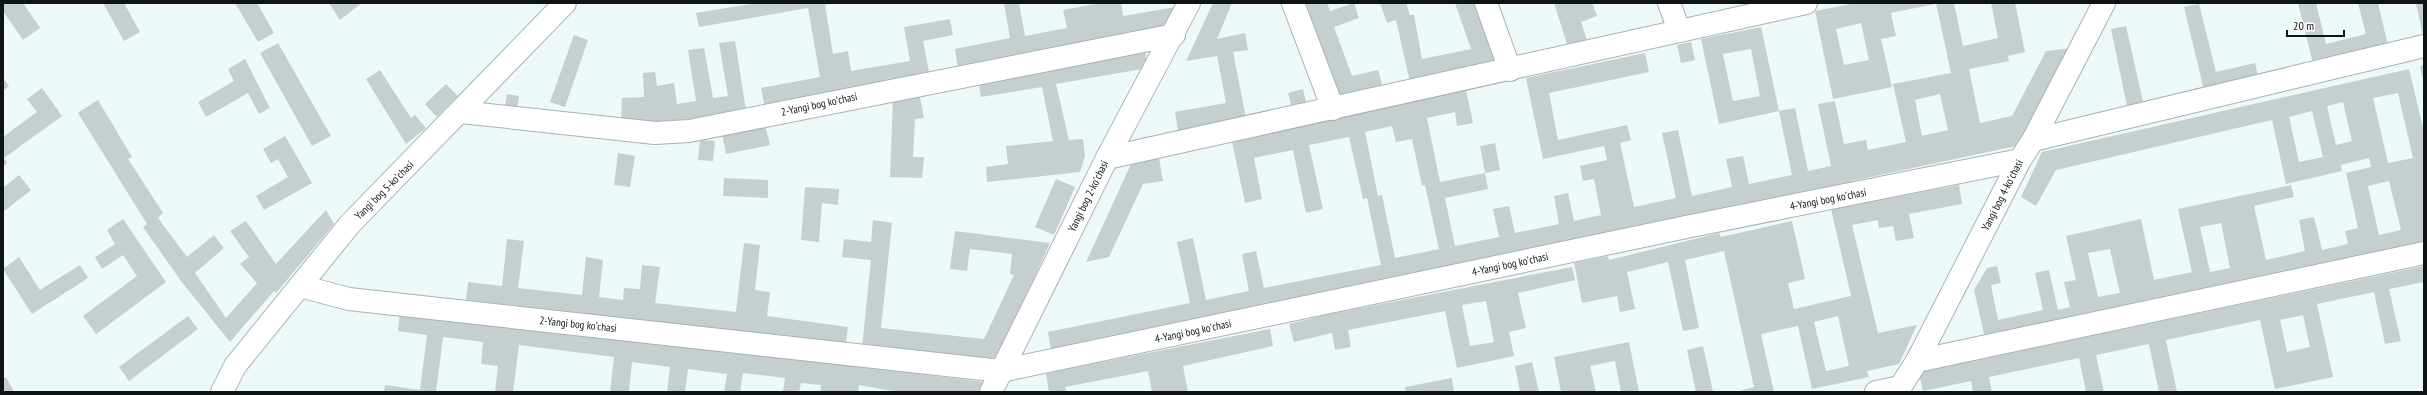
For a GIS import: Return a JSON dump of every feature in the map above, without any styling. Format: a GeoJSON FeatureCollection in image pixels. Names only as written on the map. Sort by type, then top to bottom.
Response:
{"type":"FeatureCollection","features":[{"type":"Feature","properties":{"kind":"street","name":"Yangi bog 5-koʼchasi"},"geometry":{"type":"LineString","coordinates":[[222,392],[235,366],[350,224],[461,112],[520,47],[565,3]]}},
{"type":"Feature","properties":{"kind":"street","name":"Yangi bog 2-koʼchasi"},"geometry":{"type":"LineString","coordinates":[[991,392],[1107,158],[1174,35],[1189,3]]}},
{"type":"Feature","properties":{"kind":"street"},"geometry":{"type":"LineString","coordinates":[[1293,3],[1333,109]]}},
{"type":"Feature","properties":{"kind":"street"},"geometry":{"type":"LineString","coordinates":[[1486,3],[1510,70]]}},
{"type":"Feature","properties":{"kind":"street"},"geometry":{"type":"LineString","coordinates":[[1669,3],[1680,30]]}},
{"type":"Feature","properties":{"kind":"street"},"geometry":{"type":"LineString","coordinates":[[1107,158],[1510,70],[1680,30],[1806,3]]}},
{"type":"Feature","properties":{"kind":"street","name":"Yangi bog 4-koʼchasi"},"geometry":{"type":"LineString","coordinates":[[1898,389],[1917,361],[2020,160],[2033,140],[2104,3]]}},
{"type":"Feature","properties":{"kind":"street","name":"2-Yangi bog koʼchasi"},"geometry":{"type":"LineString","coordinates":[[461,112],[655,133],[689,131],[1174,35]]}},
{"type":"Feature","properties":{"kind":"street"},"geometry":{"type":"LineString","coordinates":[[2033,140],[2424,46]]}},
{"type":"Feature","properties":{"kind":"street","name":"4-Yangi bog koʼchasi"},"geometry":{"type":"LineString","coordinates":[[1001,371],[1691,226],[2020,160]]}},
{"type":"Feature","properties":{"kind":"street"},"geometry":{"type":"LineString","coordinates":[[1917,361],[2424,252]]}},
{"type":"Feature","properties":{"kind":"street","name":"2-Yangi bog koʼchasi"},"geometry":{"type":"LineString","coordinates":[[300,286],[349,299],[1001,371]]}},
{"type":"Feature","properties":{"kind":"street"},"geometry":{"type":"LineString","coordinates":[[1876,392],[1898,389]]}},
{"type":"Feature","properties":{"kind":"building"},"geometry":{"type":"Polygon","coordinates":[[[3,3],[23,3],[40,28],[23,40],[3,11],[3,3]]]}},
{"type":"Feature","properties":{"kind":"building"},"geometry":{"type":"Polygon","coordinates":[[[103,3],[124,3],[140,32],[124,41],[103,3]]]}},
{"type":"Feature","properties":{"kind":"building"},"geometry":{"type":"Polygon","coordinates":[[[235,3],[257,3],[274,33],[258,42],[235,3]]]}},
{"type":"Feature","properties":{"kind":"building"},"geometry":{"type":"Polygon","coordinates":[[[329,3],[362,3],[340,20],[329,3]]]}},
{"type":"Feature","properties":{"kind":"building"},"geometry":{"type":"Polygon","coordinates":[[[757,3],[834,3],[825,5],[833,54],[848,51],[851,71],[910,61],[904,27],[950,19],[953,35],[923,41],[930,77],[765,108],[761,88],[820,77],[808,8],[699,27],[696,13],[757,3]]]}},
{"type":"Feature","properties":{"kind":"building"},"geometry":{"type":"Polygon","coordinates":[[[1004,3],[1019,3],[1025,36],[1067,28],[1063,10],[1101,3],[1121,3],[1123,16],[1176,7],[1167,27],[958,69],[955,49],[1010,38],[1004,3]]]}},
{"type":"Feature","properties":{"kind":"building"},"geometry":{"type":"Polygon","coordinates":[[[1213,3],[1232,3],[1217,39],[1245,33],[1248,50],[1233,52],[1246,118],[1178,131],[1175,112],[1226,103],[1217,56],[1186,61],[1213,3]]]}},
{"type":"Feature","properties":{"kind":"building"},"geometry":{"type":"Polygon","coordinates":[[[1306,3],[1327,3],[1330,11],[1354,3],[1359,18],[1334,27],[1352,76],[1378,70],[1383,88],[1340,98],[1306,3]]]}},
{"type":"Feature","properties":{"kind":"building"},"geometry":{"type":"Polygon","coordinates":[[[1380,3],[1406,3],[1410,15],[1414,15],[1422,59],[1471,49],[1455,3],[1476,3],[1496,63],[1410,82],[1396,20],[1387,23],[1380,3]]]}},
{"type":"Feature","properties":{"kind":"building"},"geometry":{"type":"Polygon","coordinates":[[[1554,3],[1592,3],[1597,16],[1581,22],[1588,43],[1568,47],[1554,3]]]}},
{"type":"Feature","properties":{"kind":"building"},"geometry":{"type":"Polygon","coordinates":[[[1856,3],[1935,4],[1891,13],[1896,36],[1881,39],[1892,87],[1833,99],[1815,11],[1856,3]],[[1861,23],[1836,29],[1844,65],[1869,60],[1861,23]]]}},
{"type":"Feature","properties":{"kind":"building"},"geometry":{"type":"Polygon","coordinates":[[[1936,3],[1954,3],[1963,46],[1998,38],[1991,3],[2015,3],[2025,52],[2008,56],[2009,61],[1969,69],[1980,123],[2012,116],[2046,51],[2071,48],[2021,145],[1852,181],[1852,183],[1796,195],[1796,193],[1051,350],[1048,332],[1190,303],[1177,242],[1193,238],[1206,300],[1249,291],[1242,254],[1256,251],[1264,288],[1381,265],[1367,198],[1363,199],[1349,137],[1309,145],[1323,209],[1306,213],[1293,150],[1254,158],[1262,199],[1245,203],[1232,142],[1466,90],[1473,123],[1457,126],[1455,112],[1427,118],[1440,182],[1485,173],[1488,189],[1445,198],[1455,246],[1499,237],[1493,209],[1509,206],[1515,233],[1559,224],[1554,196],[1568,193],[1574,221],[1601,215],[1594,179],[1583,181],[1580,166],[1607,160],[1604,146],[1543,159],[1526,78],[1645,53],[1649,72],[1549,93],[1558,140],[1627,125],[1631,140],[1620,143],[1634,207],[1676,198],[1662,133],[1678,130],[1692,196],[1732,187],[1726,159],[1743,156],[1749,184],[1792,175],[1779,111],[1795,108],[1808,171],[1831,166],[1818,104],[1835,101],[1844,144],[1866,140],[1868,150],[1906,142],[1893,84],[1951,73],[1936,3]],[[1940,94],[1915,100],[1922,136],[1948,130],[1940,94]],[[1392,126],[1365,132],[1378,196],[1382,195],[1395,258],[1439,249],[1425,185],[1422,186],[1412,139],[1396,142],[1392,126]]]}},
{"type":"Feature","properties":{"kind":"building"},"geometry":{"type":"Polygon","coordinates":[[[2298,3],[2316,3],[2326,44],[2366,34],[2358,3],[2378,3],[2389,50],[2314,67],[2298,3]]]}},
{"type":"Feature","properties":{"kind":"building"},"geometry":{"type":"Polygon","coordinates":[[[2416,3],[2424,3],[2424,36],[2423,36],[2416,3]]]}},
{"type":"Feature","properties":{"kind":"building"},"geometry":{"type":"Polygon","coordinates":[[[2199,4],[2216,72],[2255,63],[2258,76],[2204,90],[2184,7],[2199,4]]]}},
{"type":"Feature","properties":{"kind":"building"},"geometry":{"type":"Polygon","coordinates":[[[2126,26],[2143,102],[2127,106],[2111,29],[2126,26]]]}},
{"type":"Feature","properties":{"kind":"building"},"geometry":{"type":"Polygon","coordinates":[[[1761,27],[1779,111],[1719,124],[1701,39],[1761,27]],[[1751,49],[1723,54],[1733,101],[1760,96],[1751,49]]]}},
{"type":"Feature","properties":{"kind":"building"},"geometry":{"type":"Polygon","coordinates":[[[574,35],[588,40],[565,107],[550,102],[574,35]]]}},
{"type":"Feature","properties":{"kind":"building"},"geometry":{"type":"Polygon","coordinates":[[[735,41],[746,110],[663,123],[621,122],[622,98],[644,97],[643,73],[655,72],[657,86],[674,83],[677,104],[696,101],[688,50],[704,48],[713,98],[728,96],[719,43],[735,41]]]}},
{"type":"Feature","properties":{"kind":"building"},"geometry":{"type":"Polygon","coordinates":[[[1691,42],[1695,60],[1681,63],[1677,45],[1691,42]]]}},
{"type":"Feature","properties":{"kind":"building"},"geometry":{"type":"Polygon","coordinates":[[[278,43],[331,136],[312,146],[260,53],[278,43]]]}},
{"type":"Feature","properties":{"kind":"building"},"geometry":{"type":"Polygon","coordinates":[[[1145,50],[1148,68],[1056,84],[1069,140],[1083,139],[1085,156],[1080,172],[987,182],[986,167],[1008,164],[1006,146],[1053,141],[1042,87],[981,97],[978,78],[1145,50]]]}},
{"type":"Feature","properties":{"kind":"building"},"geometry":{"type":"Polygon","coordinates":[[[245,59],[270,108],[259,114],[248,93],[206,117],[198,102],[234,81],[228,69],[245,59]]]}},
{"type":"Feature","properties":{"kind":"building"},"geometry":{"type":"Polygon","coordinates":[[[2424,65],[2424,80],[2423,80],[2420,66],[2424,65]]]}},
{"type":"Feature","properties":{"kind":"building"},"geometry":{"type":"Polygon","coordinates":[[[2409,69],[2424,132],[2424,245],[1986,343],[1974,290],[1987,268],[1997,266],[2001,283],[1991,285],[1998,320],[2043,310],[2035,273],[2049,270],[2058,310],[2070,307],[2064,282],[2076,280],[2066,236],[2141,219],[2154,280],[2192,272],[2178,209],[2291,185],[2294,197],[2254,206],[2266,260],[2305,251],[2299,220],[2314,217],[2322,250],[2348,244],[2345,231],[2358,228],[2346,173],[2371,167],[2369,158],[2341,165],[2342,171],[2286,184],[2272,120],[2056,170],[2036,206],[2021,197],[2042,152],[2409,69]],[[2398,93],[2373,98],[2388,163],[2413,158],[2398,93]],[[2343,102],[2327,106],[2336,145],[2352,141],[2343,102]],[[2312,111],[2289,117],[2299,162],[2323,157],[2312,111]],[[2389,181],[2368,186],[2379,235],[2401,230],[2389,181]],[[2221,223],[2200,227],[2210,272],[2230,268],[2221,223]],[[2110,249],[2088,253],[2098,297],[2120,293],[2110,249]]]}},
{"type":"Feature","properties":{"kind":"building"},"geometry":{"type":"Polygon","coordinates":[[[380,70],[411,118],[415,115],[426,128],[406,144],[366,79],[380,70]]]}},
{"type":"Feature","properties":{"kind":"building"},"geometry":{"type":"Polygon","coordinates":[[[3,78],[9,86],[3,91],[3,78]]]}},
{"type":"Feature","properties":{"kind":"building"},"geometry":{"type":"Polygon","coordinates":[[[446,84],[458,96],[437,117],[425,104],[446,84]]]}},
{"type":"Feature","properties":{"kind":"building"},"geometry":{"type":"Polygon","coordinates":[[[42,88],[62,116],[4,158],[7,163],[3,167],[3,137],[37,112],[27,99],[42,88]]]}},
{"type":"Feature","properties":{"kind":"building"},"geometry":{"type":"Polygon","coordinates":[[[1303,89],[1306,102],[1291,105],[1288,93],[1303,89]]]}},
{"type":"Feature","properties":{"kind":"building"},"geometry":{"type":"Polygon","coordinates":[[[919,92],[924,118],[915,119],[913,157],[924,157],[922,178],[890,177],[893,98],[919,92]]]}},
{"type":"Feature","properties":{"kind":"building"},"geometry":{"type":"Polygon","coordinates":[[[507,94],[519,96],[517,109],[505,107],[507,94]]]}},
{"type":"Feature","properties":{"kind":"building"},"geometry":{"type":"Polygon","coordinates":[[[98,100],[132,157],[128,159],[163,213],[158,218],[187,257],[214,235],[224,248],[195,273],[226,318],[257,283],[240,264],[249,257],[230,231],[246,221],[276,264],[326,210],[334,224],[276,293],[274,291],[230,342],[181,281],[143,227],[147,224],[78,113],[98,100]]]}},
{"type":"Feature","properties":{"kind":"building"},"geometry":{"type":"Polygon","coordinates":[[[765,125],[770,145],[726,154],[722,134],[765,125]]]}},
{"type":"Feature","properties":{"kind":"building"},"geometry":{"type":"Polygon","coordinates":[[[285,136],[312,183],[264,210],[256,196],[288,177],[278,159],[271,163],[263,149],[285,136]]]}},
{"type":"Feature","properties":{"kind":"building"},"geometry":{"type":"Polygon","coordinates":[[[700,140],[715,141],[713,161],[698,160],[700,140]]]}},
{"type":"Feature","properties":{"kind":"building"},"geometry":{"type":"Polygon","coordinates":[[[1495,143],[1500,170],[1485,173],[1480,146],[1495,143]]]}},
{"type":"Feature","properties":{"kind":"building"},"geometry":{"type":"Polygon","coordinates":[[[618,153],[635,156],[630,187],[614,185],[618,153]]]}},
{"type":"Feature","properties":{"kind":"building"},"geometry":{"type":"Polygon","coordinates":[[[1159,158],[1163,181],[1143,184],[1109,257],[1086,262],[1131,164],[1159,158]]]}},
{"type":"Feature","properties":{"kind":"building"},"geometry":{"type":"Polygon","coordinates":[[[19,175],[31,190],[3,212],[3,188],[19,175]]]}},
{"type":"Feature","properties":{"kind":"building"},"geometry":{"type":"Polygon","coordinates":[[[724,178],[768,180],[768,198],[723,196],[724,178]]]}},
{"type":"Feature","properties":{"kind":"building"},"geometry":{"type":"Polygon","coordinates":[[[1056,179],[1075,187],[1054,235],[1035,227],[1056,179]]]}},
{"type":"Feature","properties":{"kind":"building"},"geometry":{"type":"Polygon","coordinates":[[[1959,185],[1962,204],[1909,214],[1914,238],[1896,241],[1893,226],[1879,228],[1878,220],[1852,225],[1878,333],[1917,325],[1899,364],[1867,371],[1869,377],[1812,389],[1798,326],[1761,334],[1774,392],[1736,392],[1754,387],[1724,251],[1685,260],[1699,328],[1683,331],[1668,262],[1627,272],[1635,309],[1620,312],[1617,296],[1582,303],[1574,263],[1608,256],[1609,260],[1719,233],[1721,237],[1792,221],[1805,279],[1788,283],[1794,309],[1851,296],[1831,209],[1959,185]],[[1838,316],[1814,322],[1826,371],[1849,366],[1838,316]]]}},
{"type":"Feature","properties":{"kind":"building"},"geometry":{"type":"Polygon","coordinates":[[[805,187],[839,189],[838,205],[822,203],[819,242],[801,240],[805,187]]]}},
{"type":"Feature","properties":{"kind":"building"},"geometry":{"type":"Polygon","coordinates":[[[123,219],[166,282],[96,334],[83,316],[137,276],[123,255],[102,269],[95,257],[115,244],[107,230],[123,219]]]}},
{"type":"Feature","properties":{"kind":"building"},"geometry":{"type":"Polygon","coordinates":[[[873,220],[892,223],[881,328],[984,339],[1014,275],[1010,274],[1012,254],[970,249],[967,271],[950,269],[955,231],[1050,243],[997,359],[862,347],[871,260],[842,257],[844,239],[871,242],[873,220]]]}},
{"type":"Feature","properties":{"kind":"building"},"geometry":{"type":"Polygon","coordinates":[[[507,239],[524,241],[518,288],[582,295],[586,257],[603,260],[599,297],[623,300],[624,288],[640,289],[642,265],[660,267],[655,303],[736,312],[744,243],[760,245],[755,290],[770,292],[767,316],[848,327],[846,344],[466,300],[468,282],[502,286],[507,239]]]}},
{"type":"Feature","properties":{"kind":"building"},"geometry":{"type":"Polygon","coordinates":[[[19,257],[40,290],[80,265],[88,278],[32,314],[3,269],[19,257]]]}},
{"type":"Feature","properties":{"kind":"building"},"geometry":{"type":"Polygon","coordinates":[[[2424,266],[2424,282],[2389,289],[2401,341],[2385,344],[2374,292],[2317,304],[2333,377],[2275,389],[2260,320],[2166,340],[2177,392],[2159,392],[2149,344],[2096,355],[2104,392],[2086,392],[2079,358],[1989,377],[1992,392],[1973,392],[1971,381],[1923,391],[1919,372],[2424,266]],[[2303,315],[2280,320],[2287,352],[2310,347],[2303,315]]]}},
{"type":"Feature","properties":{"kind":"building"},"geometry":{"type":"Polygon","coordinates":[[[1572,267],[1575,280],[1518,293],[1526,328],[1509,332],[1514,356],[1457,368],[1445,311],[1348,330],[1351,347],[1335,350],[1332,333],[1294,342],[1289,324],[1329,314],[1572,267]],[[1486,301],[1462,305],[1470,346],[1494,342],[1486,301]]]}},
{"type":"Feature","properties":{"kind":"building"},"geometry":{"type":"Polygon","coordinates":[[[400,312],[616,340],[616,337],[985,382],[980,392],[898,392],[859,385],[858,392],[820,392],[821,385],[801,383],[799,392],[783,392],[785,378],[743,373],[740,392],[724,392],[727,374],[688,369],[685,392],[667,392],[670,367],[632,362],[629,392],[610,392],[614,357],[519,345],[513,392],[495,392],[498,366],[481,364],[483,342],[443,337],[436,392],[384,392],[385,385],[420,390],[427,335],[398,331],[400,312]]]}},
{"type":"Feature","properties":{"kind":"building"},"geometry":{"type":"Polygon","coordinates":[[[188,316],[198,329],[129,381],[119,367],[188,316]]]}},
{"type":"Feature","properties":{"kind":"building"},"geometry":{"type":"Polygon","coordinates":[[[1270,329],[1273,346],[1183,366],[1188,392],[1152,392],[1148,371],[1065,387],[1066,392],[1049,392],[1046,373],[1270,329]]]}},
{"type":"Feature","properties":{"kind":"building"},"geometry":{"type":"Polygon","coordinates":[[[1629,342],[1639,392],[1621,392],[1615,361],[1590,366],[1596,392],[1561,392],[1554,357],[1629,342]]]}},
{"type":"Feature","properties":{"kind":"building"},"geometry":{"type":"Polygon","coordinates":[[[1703,346],[1713,392],[1696,392],[1687,350],[1703,346]]]}},
{"type":"Feature","properties":{"kind":"building"},"geometry":{"type":"Polygon","coordinates":[[[1532,362],[1539,392],[1520,392],[1515,366],[1532,362]]]}},
{"type":"Feature","properties":{"kind":"building"},"geometry":{"type":"Polygon","coordinates":[[[6,377],[14,392],[3,392],[3,379],[6,377]]]}},
{"type":"Feature","properties":{"kind":"building"},"geometry":{"type":"Polygon","coordinates":[[[1452,378],[1454,392],[1406,392],[1405,387],[1452,378]]]}}]}
